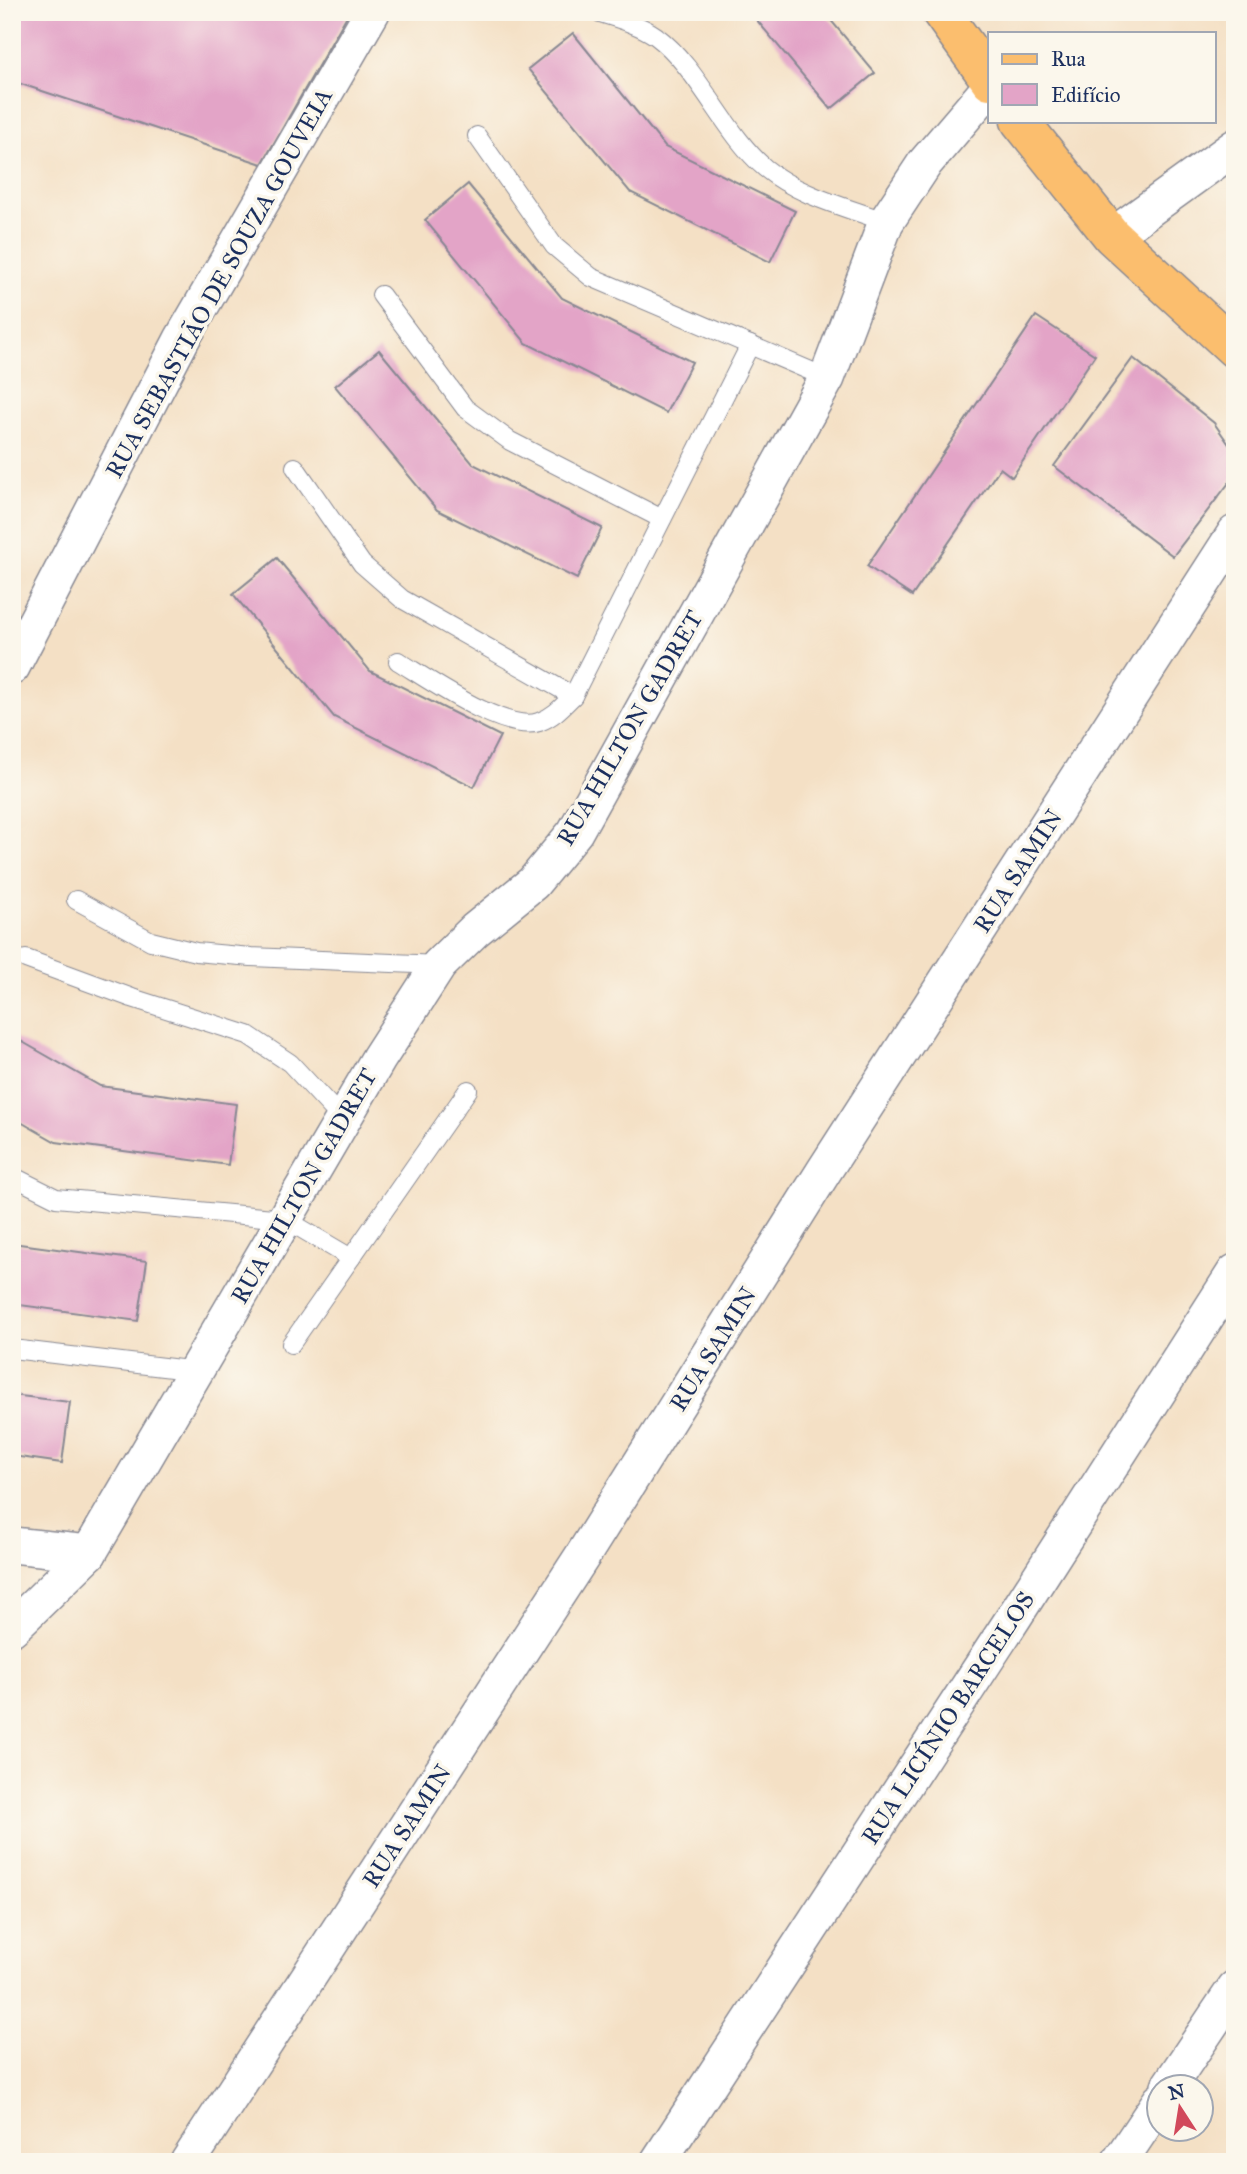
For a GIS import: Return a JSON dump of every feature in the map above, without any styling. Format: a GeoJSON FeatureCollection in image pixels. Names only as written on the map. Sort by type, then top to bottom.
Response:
{"type":"FeatureCollection","features":[{"type":"Feature","properties":{"kind":"main road"},"geometry":{"type":"LineString","coordinates":[[941,12],[988,76]]}},
{"type":"Feature","properties":{"kind":"main road"},"geometry":{"type":"LineString","coordinates":[[1021,122],[1112,236],[1235,349]]}},
{"type":"Feature","properties":{"kind":"street","name":"RUA SEBASTIÃO DE SOUZA GOUVEIA"},"geometry":{"type":"LineString","coordinates":[[12,667],[182,340],[372,12]]}},
{"type":"Feature","properties":{"kind":"street","name":"RUA HILTON GADRET"},"geometry":{"type":"LineString","coordinates":[[12,1628],[89,1553],[407,1012],[439,965],[475,930],[533,883],[575,832],[827,378],[886,222],[925,163],[988,89]]}},
{"type":"Feature","properties":{"kind":"street"},"geometry":{"type":"LineString","coordinates":[[1112,236],[1235,146]]}},
{"type":"Feature","properties":{"kind":"street","name":"RUA SAMIN"},"geometry":{"type":"LineString","coordinates":[[188,2162],[578,1564],[832,1160],[1235,533]]}},
{"type":"Feature","properties":{"kind":"street","name":"RUA LICÍNIO BARCELOS"},"geometry":{"type":"LineString","coordinates":[[658,2162],[1014,1617],[1235,1272]]}},
{"type":"Feature","properties":{"kind":"street"},"geometry":{"type":"LineString","coordinates":[[12,1545],[89,1553]]}},
{"type":"Feature","properties":{"kind":"street"},"geometry":{"type":"LineString","coordinates":[[1179,2072],[1235,1988]]}},
{"type":"Feature","properties":{"kind":"street"},"geometry":{"type":"LineString","coordinates":[[1119,2162],[1146,2122]]}},
{"type":"Feature","properties":{"kind":"lane"},"geometry":{"type":"LineString","coordinates":[[597,12],[621,19],[656,36],[679,60],[764,167],[794,188],[886,222]]}},
{"type":"Feature","properties":{"kind":"lane"},"geometry":{"type":"LineString","coordinates":[[477,136],[554,246],[591,277],[827,378]]}},
{"type":"Feature","properties":{"kind":"lane"},"geometry":{"type":"LineString","coordinates":[[380,295],[465,408],[510,441],[662,519]]}},
{"type":"Feature","properties":{"kind":"lane"},"geometry":{"type":"LineString","coordinates":[[398,661],[495,718],[516,723],[537,723],[556,713],[573,696],[750,345]]}},
{"type":"Feature","properties":{"kind":"lane"},"geometry":{"type":"LineString","coordinates":[[295,467],[362,564],[402,600],[573,696]]}},
{"type":"Feature","properties":{"kind":"lane"},"geometry":{"type":"LineString","coordinates":[[76,900],[150,941],[196,952],[439,965]]}},
{"type":"Feature","properties":{"kind":"lane"},"geometry":{"type":"LineString","coordinates":[[26,959],[132,998],[247,1035],[290,1063],[343,1120]]}},
{"type":"Feature","properties":{"kind":"lane"},"geometry":{"type":"LineString","coordinates":[[291,1344],[468,1090]]}},
{"type":"Feature","properties":{"kind":"lane"},"geometry":{"type":"LineString","coordinates":[[12,1176],[56,1198],[285,1219],[351,1258]]}},
{"type":"Feature","properties":{"kind":"lane"},"geometry":{"type":"LineString","coordinates":[[12,1349],[197,1371]]}},
{"type":"Feature","properties":{"kind":"building"},"geometry":{"type":"Polygon","coordinates":[[[12,12],[349,12],[262,164],[12,81],[12,12]]]}},
{"type":"Feature","properties":{"kind":"building"},"geometry":{"type":"Polygon","coordinates":[[[750,12],[824,12],[875,73],[831,109],[750,12]]]}},
{"type":"Feature","properties":{"kind":"building"},"geometry":{"type":"Polygon","coordinates":[[[573,33],[665,147],[795,211],[770,262],[630,192],[528,69],[573,33]]]}},
{"type":"Feature","properties":{"kind":"building"},"geometry":{"type":"Polygon","coordinates":[[[468,184],[562,298],[692,362],[666,413],[526,343],[425,220],[468,184]]]}},
{"type":"Feature","properties":{"kind":"building"},"geometry":{"type":"Polygon","coordinates":[[[1036,316],[1095,355],[1012,477],[1000,468],[912,596],[867,566],[1036,316]]]}},
{"type":"Feature","properties":{"kind":"building"},"geometry":{"type":"Polygon","coordinates":[[[379,350],[473,464],[602,528],[577,579],[437,510],[335,386],[379,350]]]}},
{"type":"Feature","properties":{"kind":"building"},"geometry":{"type":"Polygon","coordinates":[[[1133,358],[1214,423],[1235,453],[1235,475],[1173,556],[1054,466],[1133,358]]]}},
{"type":"Feature","properties":{"kind":"building"},"geometry":{"type":"Polygon","coordinates":[[[277,558],[370,671],[500,736],[474,787],[334,717],[233,594],[277,558]]]}},
{"type":"Feature","properties":{"kind":"building"},"geometry":{"type":"Polygon","coordinates":[[[12,1036],[100,1086],[236,1104],[228,1165],[56,1142],[12,1117],[12,1036]]]}},
{"type":"Feature","properties":{"kind":"building"},"geometry":{"type":"Polygon","coordinates":[[[12,1243],[147,1261],[138,1321],[12,1304],[12,1243]]]}},
{"type":"Feature","properties":{"kind":"building"},"geometry":{"type":"Polygon","coordinates":[[[12,1395],[70,1402],[62,1463],[12,1456],[12,1395]]]}}]}
